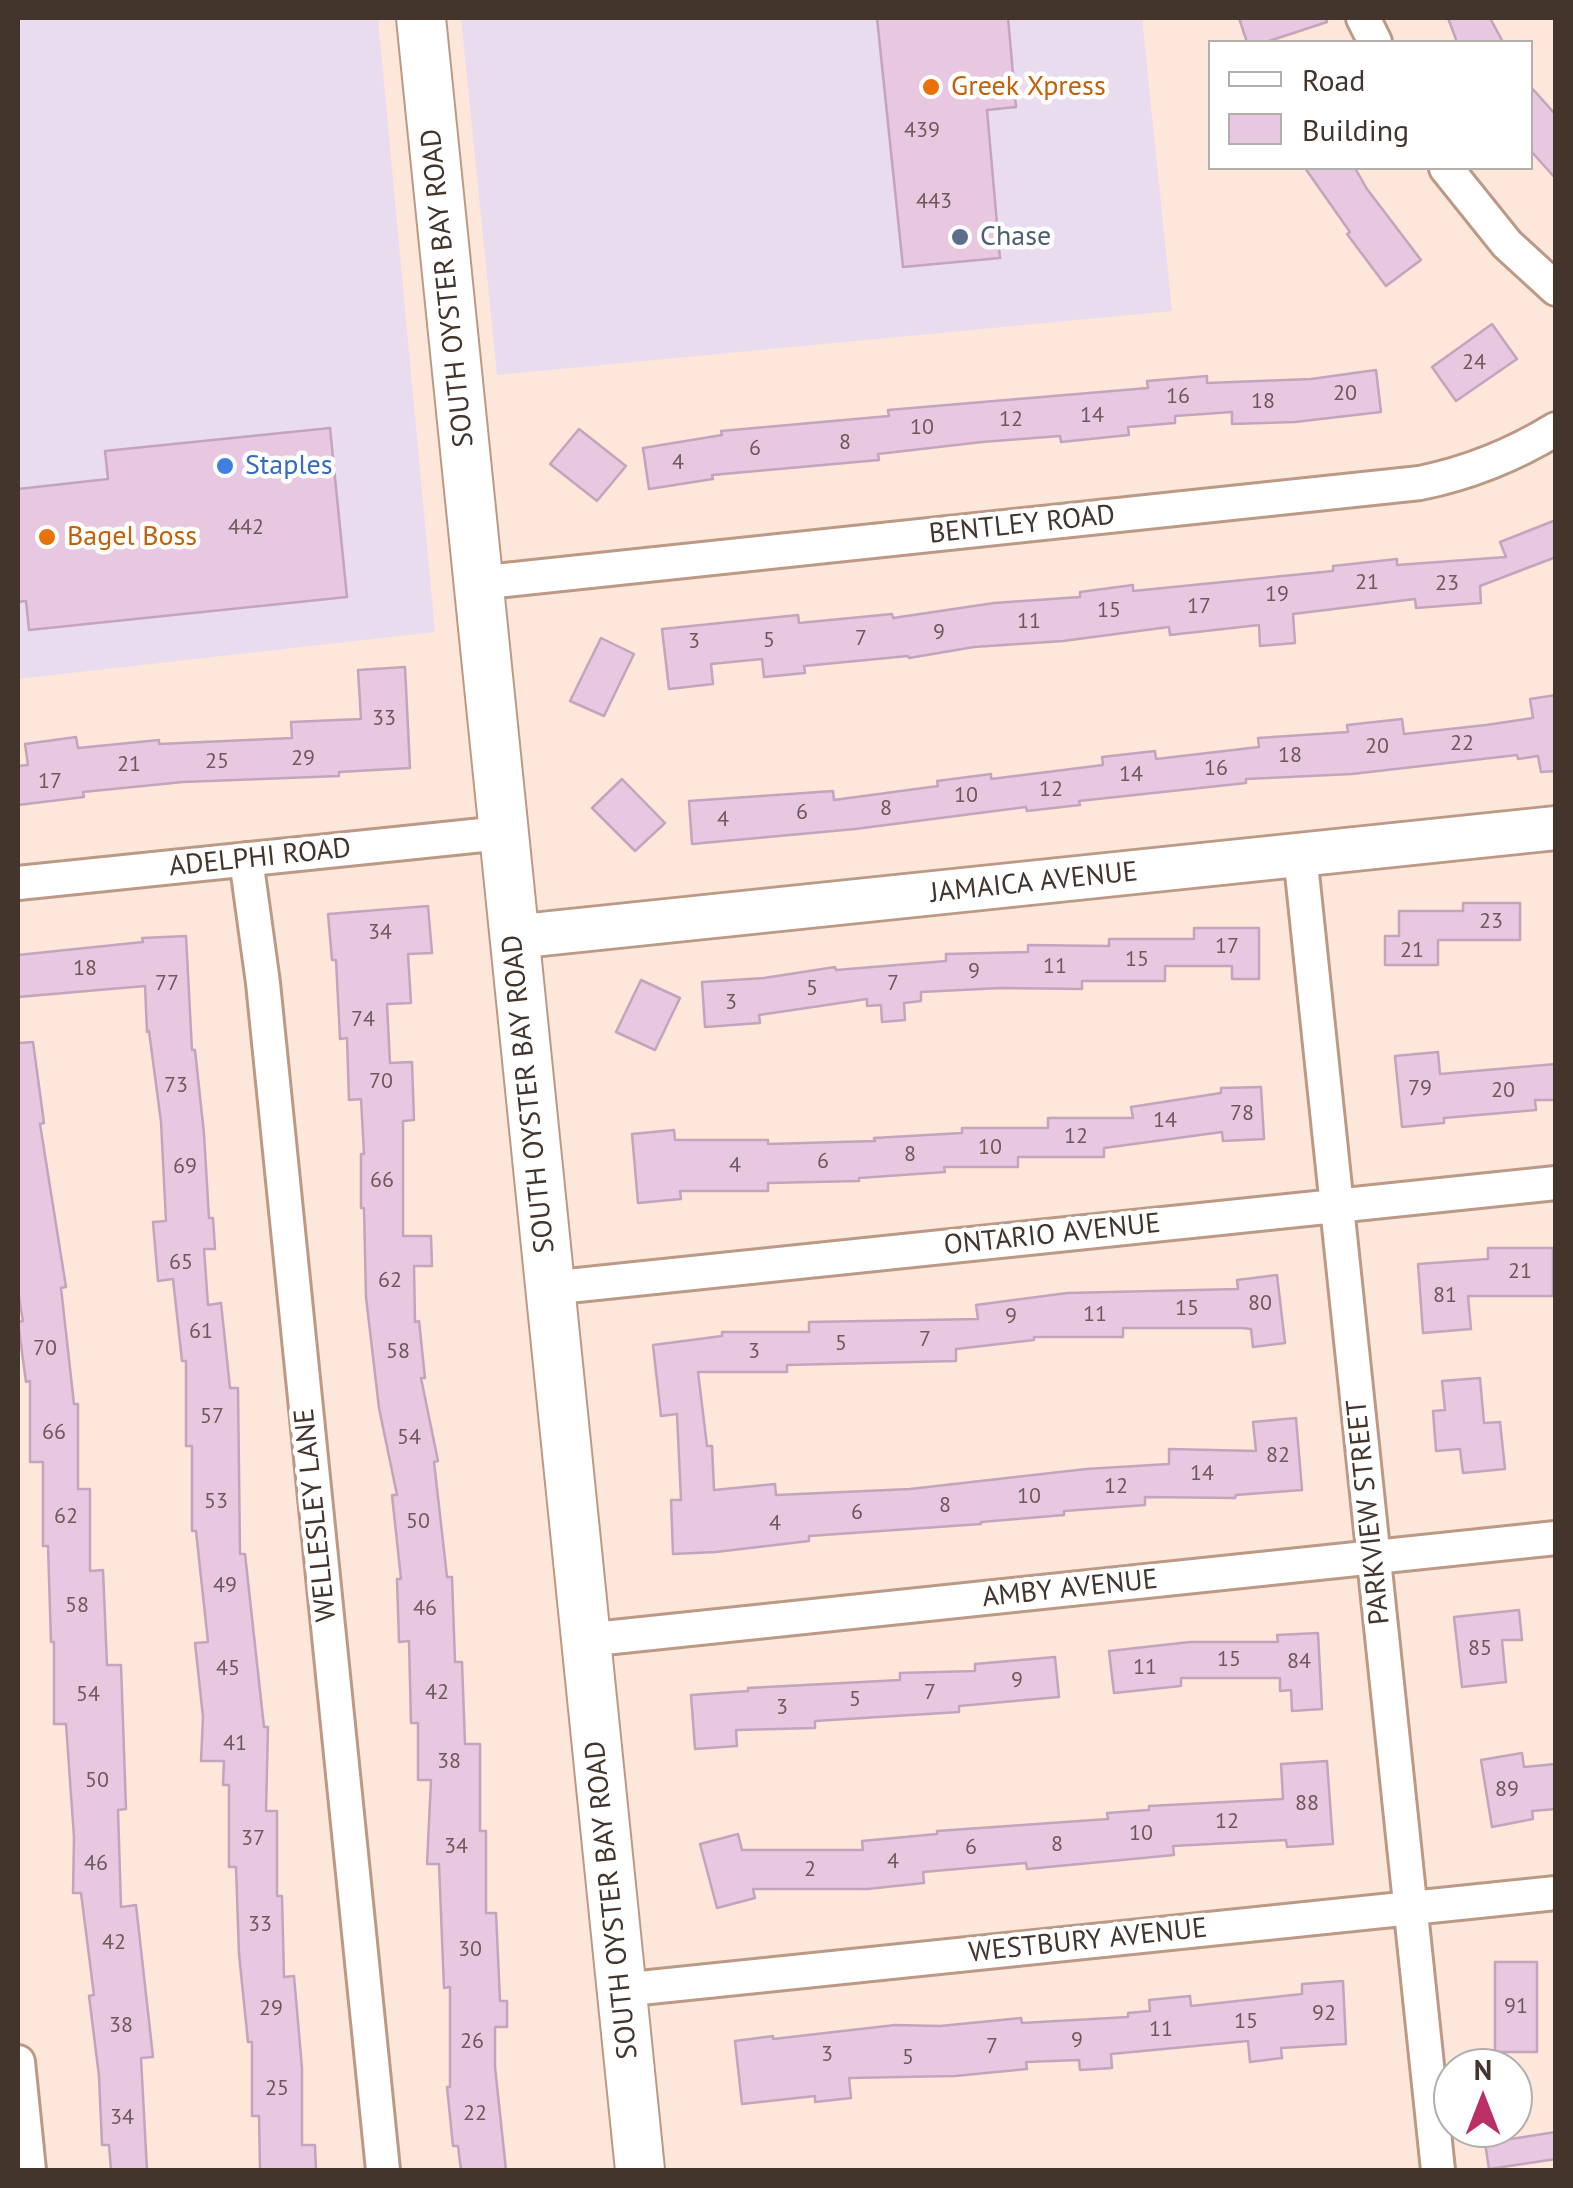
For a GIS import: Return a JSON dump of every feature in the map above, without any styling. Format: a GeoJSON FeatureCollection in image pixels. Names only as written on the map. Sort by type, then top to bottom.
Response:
{"type":"FeatureCollection","features":[{"type":"Feature","properties":{"kind":"main road","name":"SOUTH OYSTER BAY ROAD"},"geometry":{"type":"LineString","coordinates":[[421,18],[640,2170]]}},
{"type":"Feature","properties":{"kind":"street"},"geometry":{"type":"LineString","coordinates":[[1448,170],[1507,244],[1556,289]]}},
{"type":"Feature","properties":{"kind":"street","name":"BENTLEY ROAD"},"geometry":{"type":"LineString","coordinates":[[477,583],[1420,484],[1465,474],[1522,450],[1556,429]]}},
{"type":"Feature","properties":{"kind":"street","name":"JAMAICA AVENUE"},"geometry":{"type":"LineString","coordinates":[[513,937],[1556,828]]}},
{"type":"Feature","properties":{"kind":"street","name":"ADELPHI ROAD"},"geometry":{"type":"LineString","coordinates":[[18,884],[502,833]]}},
{"type":"Feature","properties":{"kind":"street","name":"PARKVIEW STREET"},"geometry":{"type":"LineString","coordinates":[[1300,854],[1438,2170]]}},
{"type":"Feature","properties":{"kind":"street","name":"WELLESLEY LANE"},"geometry":{"type":"LineString","coordinates":[[246,859],[262,982],[382,2170]]}},
{"type":"Feature","properties":{"kind":"street","name":"ONTARIO AVENUE"},"geometry":{"type":"LineString","coordinates":[[549,1288],[1556,1183]]}},
{"type":"Feature","properties":{"kind":"street","name":"AMBY AVENUE"},"geometry":{"type":"LineString","coordinates":[[585,1640],[1556,1538]]}},
{"type":"Feature","properties":{"kind":"street","name":"WESTBURY AVENUE"},"geometry":{"type":"LineString","coordinates":[[621,1990],[1556,1892]]}},
{"type":"Feature","properties":{"kind":"street"},"geometry":{"type":"LineString","coordinates":[[18,2062],[29,2170]]}},
{"type":"Feature","properties":{"kind":"shaded area"},"geometry":{"type":"Polygon","coordinates":[[[18,18],[378,18],[435,632],[18,679],[18,18]]]}},
{"type":"Feature","properties":{"kind":"shaded area"},"geometry":{"type":"Polygon","coordinates":[[[461,18],[1142,18],[1172,311],[497,375],[461,18]]]}},
{"type":"Feature","properties":{"kind":"building"},"geometry":{"type":"Polygon","coordinates":[[[877,18],[1008,18],[1016,107],[987,110],[1000,258],[903,267],[877,18]]]}},
{"type":"Feature","properties":{"kind":"building"},"geometry":{"type":"Polygon","coordinates":[[[1239,18],[1326,18],[1327,22],[1272,40],[1246,40],[1239,18]]]}},
{"type":"Feature","properties":{"kind":"building"},"geometry":{"type":"Polygon","coordinates":[[[1448,18],[1490,18],[1502,40],[1456,40],[1448,18]]]}},
{"type":"Feature","properties":{"kind":"building"},"geometry":{"type":"Polygon","coordinates":[[[1533,89],[1556,115],[1556,179],[1533,153],[1533,89]]]}},
{"type":"Feature","properties":{"kind":"building"},"geometry":{"type":"Polygon","coordinates":[[[1306,170],[1356,170],[1421,260],[1386,286],[1347,234],[1350,232],[1306,170]]]}},
{"type":"Feature","properties":{"kind":"building"},"geometry":{"type":"Polygon","coordinates":[[[1492,324],[1517,359],[1456,401],[1432,367],[1492,324]]]}},
{"type":"Feature","properties":{"kind":"building"},"geometry":{"type":"Polygon","coordinates":[[[1376,370],[1381,412],[1295,422],[1232,424],[1232,412],[1175,416],[1175,423],[1128,427],[1129,435],[1061,442],[1060,436],[982,442],[878,454],[879,460],[712,475],[713,479],[649,489],[643,448],[722,435],[721,431],[889,416],[888,410],[1148,388],[1147,381],[1207,376],[1207,383],[1311,379],[1376,370]]]}},
{"type":"Feature","properties":{"kind":"building"},"geometry":{"type":"Polygon","coordinates":[[[330,428],[347,597],[29,630],[26,601],[18,602],[18,489],[108,479],[105,451],[330,428]]]}},
{"type":"Feature","properties":{"kind":"building"},"geometry":{"type":"Polygon","coordinates":[[[579,429],[626,466],[597,501],[550,464],[579,429]]]}},
{"type":"Feature","properties":{"kind":"building"},"geometry":{"type":"Polygon","coordinates":[[[1556,520],[1556,557],[1480,586],[1481,603],[1416,608],[1415,599],[1293,614],[1295,643],[1260,646],[1259,625],[1170,635],[1169,627],[1063,641],[974,647],[909,658],[804,666],[805,673],[764,677],[762,659],[711,664],[713,684],[669,689],[662,629],[798,615],[799,623],[892,614],[893,618],[994,603],[1080,597],[1080,592],[1133,585],[1133,591],[1333,571],[1333,566],[1397,559],[1397,565],[1506,557],[1500,542],[1556,520]]]}},
{"type":"Feature","properties":{"kind":"building"},"geometry":{"type":"Polygon","coordinates":[[[601,638],[634,654],[604,716],[570,701],[601,638]]]}},
{"type":"Feature","properties":{"kind":"building"},"geometry":{"type":"Polygon","coordinates":[[[405,667],[410,768],[339,772],[339,776],[183,782],[83,792],[84,797],[18,805],[18,766],[28,765],[25,744],[76,737],[78,748],[159,740],[159,744],[292,738],[291,722],[361,719],[358,670],[405,667]]]}},
{"type":"Feature","properties":{"kind":"building"},"geometry":{"type":"Polygon","coordinates":[[[1556,695],[1556,771],[1541,772],[1538,756],[1518,759],[1517,755],[1352,774],[1246,779],[1246,783],[1079,801],[1080,805],[1027,811],[1026,807],[855,829],[692,844],[689,801],[833,791],[834,800],[938,786],[937,781],[991,774],[991,779],[1103,765],[1102,757],[1155,751],[1156,759],[1259,747],[1258,738],[1348,732],[1347,725],[1402,719],[1404,734],[1486,725],[1533,718],[1530,699],[1556,695]]]}},
{"type":"Feature","properties":{"kind":"building"},"geometry":{"type":"Polygon","coordinates":[[[622,779],[665,823],[635,851],[592,808],[622,779]]]}},
{"type":"Feature","properties":{"kind":"building"},"geometry":{"type":"Polygon","coordinates":[[[1463,903],[1520,903],[1520,940],[1438,940],[1438,965],[1385,965],[1385,936],[1399,936],[1399,911],[1463,911],[1463,903]]]}},
{"type":"Feature","properties":{"kind":"building"},"geometry":{"type":"Polygon","coordinates":[[[428,906],[432,953],[408,954],[411,1003],[387,1004],[390,1063],[412,1062],[414,1120],[403,1121],[403,1236],[431,1236],[432,1266],[414,1266],[415,1322],[419,1321],[425,1378],[421,1378],[438,1461],[434,1462],[447,1577],[452,1577],[455,1662],[462,1662],[465,1744],[480,1744],[480,1831],[486,1831],[486,1913],[496,1913],[500,2001],[507,2001],[507,2027],[495,2027],[495,2067],[506,2170],[461,2170],[458,2146],[453,2146],[447,2087],[450,1987],[444,1988],[439,1864],[427,1864],[431,1780],[418,1780],[418,1723],[411,1723],[409,1641],[399,1642],[397,1579],[401,1579],[392,1495],[397,1495],[379,1408],[366,1297],[361,1099],[349,1100],[347,1038],[340,1039],[336,960],[332,960],[328,914],[428,906]]]}},
{"type":"Feature","properties":{"kind":"building"},"geometry":{"type":"Polygon","coordinates":[[[1194,928],[1259,928],[1259,979],[1232,979],[1232,966],[1165,966],[1165,981],[1082,981],[1082,989],[921,992],[921,1001],[904,1003],[905,1020],[882,1022],[881,1005],[867,1006],[867,999],[759,1015],[760,1023],[705,1027],[702,982],[835,967],[836,970],[946,961],[946,954],[1028,952],[1028,945],[1109,946],[1109,939],[1194,939],[1194,928]]]}},
{"type":"Feature","properties":{"kind":"building"},"geometry":{"type":"Polygon","coordinates":[[[186,936],[192,1050],[215,1249],[204,1249],[208,1305],[221,1303],[230,1388],[238,1388],[240,1554],[245,1554],[264,1727],[268,1727],[266,1811],[277,1811],[277,1896],[282,1896],[284,1977],[294,1976],[302,2068],[302,2145],[315,2145],[316,2170],[260,2170],[259,2116],[252,2116],[252,2042],[248,2042],[239,1954],[236,1867],[229,1867],[229,1785],[223,1785],[224,1761],[201,1761],[203,1717],[195,1643],[208,1642],[196,1531],[192,1531],[186,1361],[182,1361],[173,1279],[158,1281],[153,1222],[166,1221],[161,1122],[147,1032],[145,986],[18,997],[18,955],[186,936]]]}},
{"type":"Feature","properties":{"kind":"building"},"geometry":{"type":"Polygon","coordinates":[[[641,980],[680,998],[655,1050],[616,1032],[641,980]]]}},
{"type":"Feature","properties":{"kind":"building"},"geometry":{"type":"Polygon","coordinates":[[[33,1042],[44,1123],[40,1124],[66,1287],[61,1288],[74,1404],[78,1404],[78,1489],[90,1489],[90,1571],[103,1570],[107,1665],[121,1665],[126,1809],[118,1810],[121,1907],[136,1905],[153,2057],[141,2058],[147,2170],[111,2170],[109,2145],[102,2145],[99,2076],[89,1996],[94,1995],[81,1893],[73,1893],[74,1837],[66,1724],[54,1724],[54,1642],[48,1546],[43,1546],[43,1462],[30,1462],[30,1381],[26,1382],[18,1322],[23,1321],[18,1292],[18,1043],[33,1042]]]}},
{"type":"Feature","properties":{"kind":"building"},"geometry":{"type":"Polygon","coordinates":[[[1438,1052],[1440,1074],[1556,1064],[1556,1100],[1535,1100],[1536,1110],[1444,1118],[1444,1123],[1402,1127],[1395,1056],[1438,1052]]]}},
{"type":"Feature","properties":{"kind":"building"},"geometry":{"type":"Polygon","coordinates":[[[1261,1087],[1264,1139],[1223,1141],[1222,1132],[1104,1148],[1104,1157],[1018,1157],[1018,1167],[944,1167],[945,1172],[859,1181],[768,1183],[768,1191],[680,1191],[681,1199],[638,1203],[632,1134],[674,1130],[675,1140],[768,1140],[768,1144],[875,1141],[874,1138],[962,1133],[962,1128],[1048,1128],[1048,1118],[1133,1118],[1131,1107],[1221,1093],[1221,1088],[1261,1087]]]}},
{"type":"Feature","properties":{"kind":"building"},"geometry":{"type":"Polygon","coordinates":[[[1488,1248],[1553,1248],[1553,1296],[1468,1296],[1471,1329],[1423,1333],[1418,1264],[1488,1259],[1488,1248]]]}},
{"type":"Feature","properties":{"kind":"building"},"geometry":{"type":"Polygon","coordinates":[[[1277,1275],[1285,1343],[1253,1347],[1251,1329],[1242,1328],[1123,1328],[1123,1337],[1034,1337],[956,1349],[956,1361],[787,1365],[787,1372],[698,1372],[707,1446],[712,1446],[714,1490],[775,1484],[776,1495],[910,1489],[1169,1464],[1169,1449],[1256,1451],[1253,1422],[1296,1418],[1302,1490],[1235,1498],[1145,1497],[1145,1505],[1064,1511],[1064,1515],[809,1536],[809,1541],[673,1554],[671,1500],[681,1500],[677,1414],[661,1416],[653,1345],[722,1336],[722,1332],[809,1332],[809,1322],[978,1319],[976,1305],[1067,1293],[1238,1289],[1237,1280],[1277,1275]]]}},
{"type":"Feature","properties":{"kind":"building"},"geometry":{"type":"Polygon","coordinates":[[[1480,1378],[1484,1423],[1500,1422],[1505,1469],[1463,1473],[1460,1449],[1436,1451],[1433,1411],[1445,1410],[1442,1381],[1480,1378]]]}},
{"type":"Feature","properties":{"kind":"building"},"geometry":{"type":"Polygon","coordinates":[[[1519,1610],[1522,1640],[1502,1640],[1506,1682],[1462,1687],[1454,1617],[1519,1610]]]}},
{"type":"Feature","properties":{"kind":"building"},"geometry":{"type":"Polygon","coordinates":[[[1318,1633],[1322,1709],[1292,1711],[1291,1690],[1280,1691],[1280,1678],[1181,1678],[1181,1686],[1114,1693],[1109,1651],[1190,1642],[1278,1642],[1277,1635],[1318,1633]]]}},
{"type":"Feature","properties":{"kind":"building"},"geometry":{"type":"Polygon","coordinates":[[[1055,1657],[1059,1697],[959,1706],[959,1712],[815,1721],[815,1728],[736,1730],[737,1746],[695,1749],[691,1695],[900,1680],[900,1673],[975,1671],[975,1664],[1055,1657]]]}},
{"type":"Feature","properties":{"kind":"building"},"geometry":{"type":"Polygon","coordinates":[[[1522,1753],[1524,1767],[1556,1764],[1556,1809],[1532,1811],[1533,1819],[1492,1827],[1481,1760],[1522,1753]]]}},
{"type":"Feature","properties":{"kind":"building"},"geometry":{"type":"Polygon","coordinates":[[[1327,1761],[1333,1844],[1287,1847],[1286,1840],[1173,1846],[1174,1855],[1027,1869],[1026,1863],[923,1872],[924,1883],[867,1889],[753,1889],[755,1898],[717,1908],[700,1844],[738,1834],[742,1850],[863,1850],[862,1841],[937,1831],[1108,1819],[1107,1813],[1149,1810],[1149,1806],[1283,1799],[1281,1764],[1327,1761]]]}},
{"type":"Feature","properties":{"kind":"building"},"geometry":{"type":"Polygon","coordinates":[[[1495,1962],[1537,1962],[1537,2052],[1533,2048],[1495,2048],[1495,1962]]]}},
{"type":"Feature","properties":{"kind":"building"},"geometry":{"type":"Polygon","coordinates":[[[1343,1981],[1346,2044],[1281,2048],[1282,2058],[1250,2062],[1248,2041],[1111,2054],[1112,2068],[1080,2070],[1079,2060],[1026,2062],[1027,2069],[955,2076],[849,2078],[851,2098],[815,2102],[815,2096],[742,2104],[735,2041],[895,2025],[1128,2017],[1128,2013],[1150,2011],[1149,2000],[1190,1996],[1191,2006],[1302,1994],[1302,1984],[1343,1981]]]}},
{"type":"Feature","properties":{"kind":"building"},"geometry":{"type":"Polygon","coordinates":[[[1556,2132],[1556,2159],[1489,2169],[1486,2148],[1533,2148],[1533,2136],[1556,2132]]]}},
{"type":"Feature","properties":{"kind":"place","name":"Greek Xpress"},"geometry":{"type":"Point","coordinates":[931,87]}},
{"type":"Feature","properties":{"kind":"place","name":"Chase"},"geometry":{"type":"Point","coordinates":[960,237]}},
{"type":"Feature","properties":{"kind":"place","name":"Staples"},"geometry":{"type":"Point","coordinates":[225,466]}},
{"type":"Feature","properties":{"kind":"place","name":"Bagel Boss"},"geometry":{"type":"Point","coordinates":[47,537]}}]}
